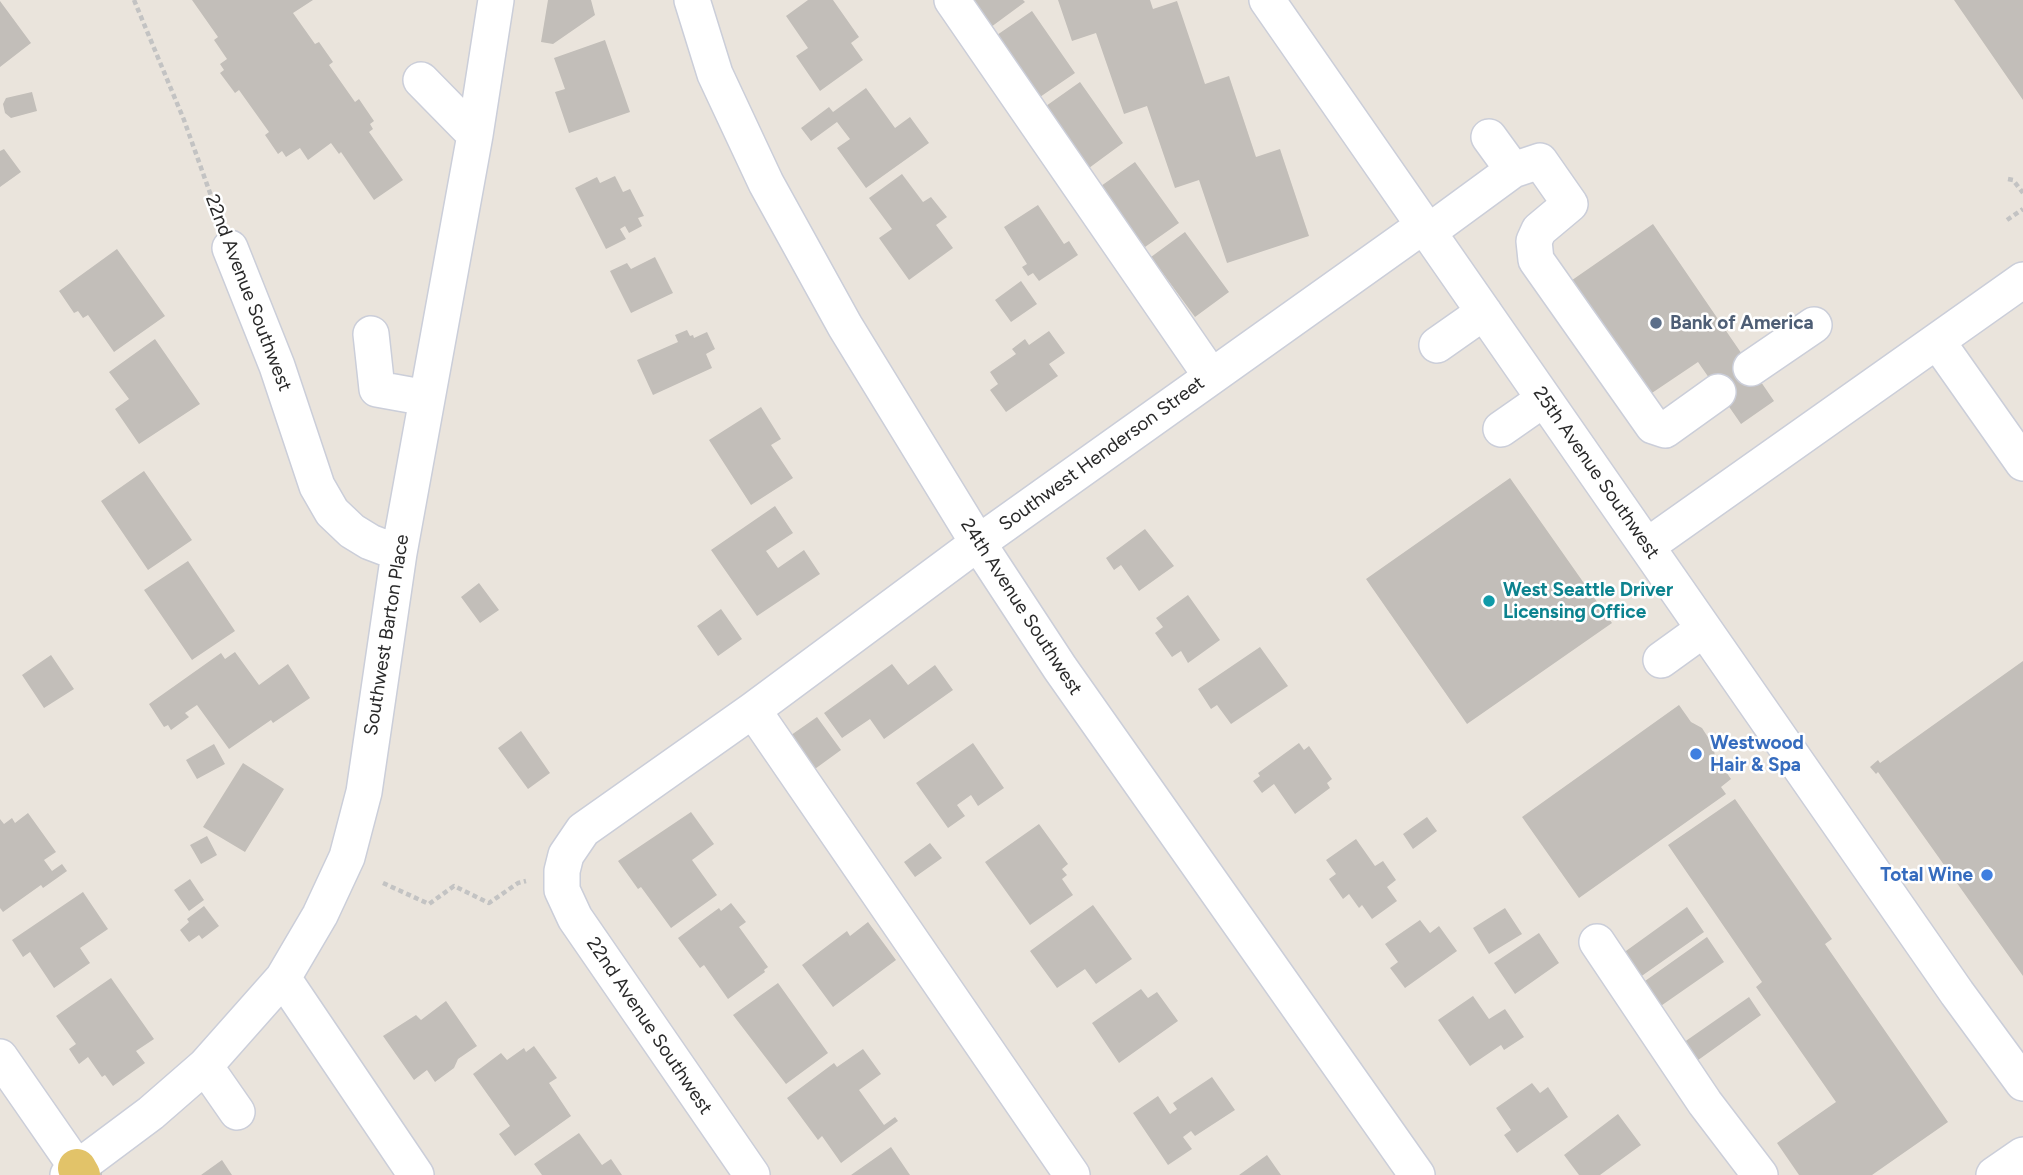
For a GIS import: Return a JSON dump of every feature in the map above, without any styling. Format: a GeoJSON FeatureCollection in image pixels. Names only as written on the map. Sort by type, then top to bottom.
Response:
{"type":"FeatureCollection","features":[{"type":"Feature","properties":{"kind":"street","name":"Southwest Barton Place"},"geometry":{"type":"LineString","coordinates":[[75,1173],[152,1113],[205,1066],[283,978],[320,915],[347,857],[364,792],[399,553],[475,135],[496,0]]}},
{"type":"Feature","properties":{"kind":"street","name":"24th Avenue Southwest"},"geometry":{"type":"LineString","coordinates":[[692,0],[715,74],[766,183],[845,326],[978,543],[1060,668],[1417,1175]]}},
{"type":"Feature","properties":{"kind":"street"},"geometry":{"type":"LineString","coordinates":[[952,0],[1211,376]]}},
{"type":"Feature","properties":{"kind":"street","name":"25th Avenue Southwest"},"geometry":{"type":"LineString","coordinates":[[1267,0],[1957,993],[2023,1083]]}},
{"type":"Feature","properties":{"kind":"street"},"geometry":{"type":"LineString","coordinates":[[421,80],[475,135]]}},
{"type":"Feature","properties":{"kind":"street"},"geometry":{"type":"LineString","coordinates":[[1489,137],[1570,204],[1539,230],[1534,240],[1536,260],[1653,426],[1665,430],[1718,391]]}},
{"type":"Feature","properties":{"kind":"street","name":"Southwest Henderson Street"},"geometry":{"type":"LineString","coordinates":[[546,876],[566,855],[583,830],[753,710],[978,543],[1211,376],[1425,229],[1527,166]]}},
{"type":"Feature","properties":{"kind":"street","name":"22nd Avenue Southwest"},"geometry":{"type":"LineString","coordinates":[[230,248],[277,366],[317,486],[332,512],[352,531],[370,542],[399,553]]}},
{"type":"Feature","properties":{"kind":"street"},"geometry":{"type":"LineString","coordinates":[[1647,546],[2023,280]]}},
{"type":"Feature","properties":{"kind":"street"},"geometry":{"type":"LineString","coordinates":[[1437,345],[1484,312]]}},
{"type":"Feature","properties":{"kind":"street"},"geometry":{"type":"LineString","coordinates":[[1751,368],[1814,325]]}},
{"type":"Feature","properties":{"kind":"street"},"geometry":{"type":"LineString","coordinates":[[371,334],[377,389],[427,398]]}},
{"type":"Feature","properties":{"kind":"street"},"geometry":{"type":"LineString","coordinates":[[1937,341],[2023,463]]}},
{"type":"Feature","properties":{"kind":"street"},"geometry":{"type":"LineString","coordinates":[[1501,429],[1544,399]]}},
{"type":"Feature","properties":{"kind":"street"},"geometry":{"type":"LineString","coordinates":[[1661,660],[1704,629]]}},
{"type":"Feature","properties":{"kind":"street"},"geometry":{"type":"LineString","coordinates":[[753,710],[1072,1175]]}},
{"type":"Feature","properties":{"kind":"street","name":"22nd Avenue Southwest"},"geometry":{"type":"LineString","coordinates":[[546,876],[562,890],[575,918],[752,1175]]}},
{"type":"Feature","properties":{"kind":"street"},"geometry":{"type":"LineString","coordinates":[[1597,942],[1705,1103],[1760,1175]]}},
{"type":"Feature","properties":{"kind":"street"},"geometry":{"type":"LineString","coordinates":[[283,978],[416,1175]]}},
{"type":"Feature","properties":{"kind":"street"},"geometry":{"type":"LineString","coordinates":[[0,1057],[75,1173]]}},
{"type":"Feature","properties":{"kind":"street"},"geometry":{"type":"LineString","coordinates":[[205,1066],[237,1112]]}},
{"type":"Feature","properties":{"kind":"street"},"geometry":{"type":"LineString","coordinates":[[1994,1175],[2023,1155]]}},
{"type":"Feature","properties":{"kind":"path","name":"22nd Avenue Southwest"},"geometry":{"type":"LineString","coordinates":[[134,0],[184,120],[230,248]]}},
{"type":"Feature","properties":{"kind":"path"},"geometry":{"type":"LineString","coordinates":[[2008,179],[2014,180],[2023,193]]}},
{"type":"Feature","properties":{"kind":"path"},"geometry":{"type":"LineString","coordinates":[[2007,220],[2023,209]]}},
{"type":"Feature","properties":{"kind":"path"},"geometry":{"type":"LineString","coordinates":[[383,883],[429,904],[454,886],[489,903],[518,883],[546,876]]}},
{"type":"Feature","properties":{"kind":"building"},"geometry":{"type":"Polygon","coordinates":[[[192,0],[313,0],[293,13],[315,44],[319,42],[333,62],[329,65],[355,102],[359,99],[374,121],[370,124],[373,129],[369,132],[403,180],[374,200],[341,152],[339,154],[331,143],[308,160],[300,148],[286,157],[282,151],[278,154],[265,135],[269,132],[239,90],[235,93],[220,73],[224,70],[220,64],[227,59],[214,40],[218,37],[192,0]]]}},
{"type":"Feature","properties":{"kind":"building"},"geometry":{"type":"Polygon","coordinates":[[[548,0],[591,0],[595,15],[553,44],[541,42],[548,0]]]}},
{"type":"Feature","properties":{"kind":"building"},"geometry":{"type":"Polygon","coordinates":[[[808,0],[833,0],[859,37],[851,43],[863,60],[820,91],[796,56],[808,48],[786,16],[808,0]]]}},
{"type":"Feature","properties":{"kind":"building"},"geometry":{"type":"Polygon","coordinates":[[[972,0],[1023,0],[1025,2],[991,27],[972,0]]]}},
{"type":"Feature","properties":{"kind":"building"},"geometry":{"type":"Polygon","coordinates":[[[1058,0],[1150,0],[1153,9],[1177,1],[1205,84],[1229,76],[1256,157],[1280,149],[1309,236],[1227,263],[1199,180],[1175,188],[1147,106],[1124,114],[1096,33],[1072,41],[1058,0]]]}},
{"type":"Feature","properties":{"kind":"building"},"geometry":{"type":"Polygon","coordinates":[[[1954,0],[2023,0],[2023,100],[1954,0]]]}},
{"type":"Feature","properties":{"kind":"building"},"geometry":{"type":"Polygon","coordinates":[[[0,1],[31,43],[0,67],[0,1]]]}},
{"type":"Feature","properties":{"kind":"building"},"geometry":{"type":"Polygon","coordinates":[[[1032,11],[1075,73],[1040,97],[997,35],[1032,11]]]}},
{"type":"Feature","properties":{"kind":"building"},"geometry":{"type":"Polygon","coordinates":[[[605,40],[630,112],[569,133],[555,92],[565,89],[554,58],[605,40]]]}},
{"type":"Feature","properties":{"kind":"building"},"geometry":{"type":"Polygon","coordinates":[[[1080,82],[1123,143],[1089,168],[1046,106],[1080,82]]]}},
{"type":"Feature","properties":{"kind":"building"},"geometry":{"type":"Polygon","coordinates":[[[866,88],[895,128],[910,117],[929,143],[866,188],[837,148],[850,139],[837,122],[811,141],[801,128],[829,107],[833,112],[866,88]]]}},
{"type":"Feature","properties":{"kind":"building"},"geometry":{"type":"Polygon","coordinates":[[[32,92],[37,111],[11,118],[5,113],[3,104],[6,98],[32,92]]]}},
{"type":"Feature","properties":{"kind":"building"},"geometry":{"type":"Polygon","coordinates":[[[4,149],[21,172],[0,187],[0,151],[4,149]]]}},
{"type":"Feature","properties":{"kind":"building"},"geometry":{"type":"Polygon","coordinates":[[[1135,162],[1179,223],[1145,247],[1101,186],[1135,162]]]}},
{"type":"Feature","properties":{"kind":"building"},"geometry":{"type":"Polygon","coordinates":[[[902,174],[923,202],[931,197],[947,217],[936,225],[953,248],[909,280],[879,238],[892,229],[869,198],[902,174]]]}},
{"type":"Feature","properties":{"kind":"building"},"geometry":{"type":"Polygon","coordinates":[[[615,176],[623,192],[630,189],[644,216],[638,218],[642,226],[629,233],[625,226],[620,229],[626,239],[606,249],[575,188],[597,177],[600,183],[615,176]]]}},
{"type":"Feature","properties":{"kind":"building"},"geometry":{"type":"Polygon","coordinates":[[[1038,205],[1064,244],[1069,241],[1078,255],[1039,281],[1033,273],[1028,276],[1022,267],[1027,264],[1004,227],[1038,205]]]}},
{"type":"Feature","properties":{"kind":"building","name":"Bank of America"},"geometry":{"type":"Polygon","coordinates":[[[1653,224],[1774,401],[1741,424],[1698,362],[1643,399],[1565,285],[1653,224]]]}},
{"type":"Feature","properties":{"kind":"building"},"geometry":{"type":"Polygon","coordinates":[[[1185,232],[1229,292],[1195,317],[1151,257],[1185,232]]]}},
{"type":"Feature","properties":{"kind":"building"},"geometry":{"type":"Polygon","coordinates":[[[117,249],[165,316],[114,352],[88,315],[83,318],[78,311],[74,313],[59,291],[117,249]]]}},
{"type":"Feature","properties":{"kind":"building"},"geometry":{"type":"Polygon","coordinates":[[[655,257],[673,293],[631,313],[610,271],[627,263],[631,269],[655,257]]]}},
{"type":"Feature","properties":{"kind":"building"},"geometry":{"type":"Polygon","coordinates":[[[1021,281],[1037,304],[1011,322],[995,300],[1021,281]]]}},
{"type":"Feature","properties":{"kind":"building"},"geometry":{"type":"Polygon","coordinates":[[[687,330],[694,338],[707,332],[715,349],[706,354],[712,368],[653,395],[637,360],[678,342],[675,335],[687,330]]]}},
{"type":"Feature","properties":{"kind":"building"},"geometry":{"type":"Polygon","coordinates":[[[1049,331],[1065,353],[1049,364],[1058,376],[1006,412],[990,390],[998,384],[990,372],[1016,354],[1012,349],[1025,339],[1029,345],[1049,331]]]}},
{"type":"Feature","properties":{"kind":"building"},"geometry":{"type":"Polygon","coordinates":[[[155,339],[200,404],[139,444],[115,409],[129,399],[109,372],[155,339]]]}},
{"type":"Feature","properties":{"kind":"building"},"geometry":{"type":"Polygon","coordinates":[[[761,407],[781,439],[771,445],[793,478],[751,505],[709,440],[761,407]]]}},
{"type":"Feature","properties":{"kind":"building"},"geometry":{"type":"Polygon","coordinates":[[[144,471],[192,540],[148,570],[101,501],[144,471]]]}},
{"type":"Feature","properties":{"kind":"building","name":"West Seattle Driver Licensing Office"},"geometry":{"type":"Polygon","coordinates":[[[1510,478],[1612,623],[1467,724],[1366,579],[1510,478]]]}},
{"type":"Feature","properties":{"kind":"building"},"geometry":{"type":"Polygon","coordinates":[[[775,506],[793,533],[766,551],[778,568],[804,550],[820,574],[757,616],[711,550],[775,506]]]}},
{"type":"Feature","properties":{"kind":"building"},"geometry":{"type":"Polygon","coordinates":[[[1145,529],[1174,566],[1139,591],[1121,565],[1114,570],[1106,558],[1145,529]]]}},
{"type":"Feature","properties":{"kind":"building"},"geometry":{"type":"Polygon","coordinates":[[[188,561],[235,631],[192,660],[144,590],[188,561]]]}},
{"type":"Feature","properties":{"kind":"building"},"geometry":{"type":"Polygon","coordinates":[[[479,583],[499,610],[480,623],[461,597],[479,583]]]}},
{"type":"Feature","properties":{"kind":"building"},"geometry":{"type":"Polygon","coordinates":[[[1188,595],[1220,640],[1188,663],[1181,651],[1172,657],[1155,633],[1163,627],[1156,618],[1188,595]]]}},
{"type":"Feature","properties":{"kind":"building"},"geometry":{"type":"Polygon","coordinates":[[[721,609],[742,639],[718,656],[697,626],[721,609]]]}},
{"type":"Feature","properties":{"kind":"building"},"geometry":{"type":"Polygon","coordinates":[[[1260,647],[1288,686],[1231,724],[1217,705],[1211,709],[1198,689],[1260,647]]]}},
{"type":"Feature","properties":{"kind":"building"},"geometry":{"type":"Polygon","coordinates":[[[235,652],[259,685],[288,664],[310,698],[273,723],[271,720],[229,749],[197,705],[185,713],[189,717],[171,730],[168,725],[164,727],[149,704],[221,653],[225,659],[235,652]]]}},
{"type":"Feature","properties":{"kind":"building"},"geometry":{"type":"Polygon","coordinates":[[[51,655],[74,689],[44,708],[22,675],[51,655]]]}},
{"type":"Feature","properties":{"kind":"building","name":"Total Wine"},"geometry":{"type":"Polygon","coordinates":[[[2023,661],[2023,976],[1878,772],[1876,774],[1870,767],[1878,760],[1880,763],[2023,661]]]}},
{"type":"Feature","properties":{"kind":"building"},"geometry":{"type":"Polygon","coordinates":[[[892,664],[908,685],[935,665],[953,690],[884,739],[870,719],[842,738],[824,713],[892,664]]]}},
{"type":"Feature","properties":{"kind":"building"},"geometry":{"type":"Polygon","coordinates":[[[1679,705],[1691,722],[1702,728],[1713,745],[1715,756],[1731,779],[1721,787],[1726,794],[1579,898],[1522,817],[1679,705]]]}},
{"type":"Feature","properties":{"kind":"building"},"geometry":{"type":"Polygon","coordinates":[[[817,717],[841,750],[808,774],[784,740],[817,717]]]}},
{"type":"Feature","properties":{"kind":"building"},"geometry":{"type":"Polygon","coordinates":[[[521,731],[550,773],[528,789],[498,748],[521,731]]]}},
{"type":"Feature","properties":{"kind":"building"},"geometry":{"type":"Polygon","coordinates":[[[973,743],[1004,788],[978,806],[971,795],[957,805],[965,816],[948,828],[916,783],[973,743]]]}},
{"type":"Feature","properties":{"kind":"building"},"geometry":{"type":"Polygon","coordinates":[[[1299,743],[1304,750],[1309,746],[1332,779],[1327,783],[1330,788],[1295,814],[1274,784],[1262,793],[1253,781],[1260,776],[1258,773],[1299,743]]]}},
{"type":"Feature","properties":{"kind":"building"},"geometry":{"type":"Polygon","coordinates":[[[214,744],[225,764],[197,779],[186,760],[214,744]]]}},
{"type":"Feature","properties":{"kind":"building"},"geometry":{"type":"Polygon","coordinates":[[[243,763],[284,789],[245,852],[203,827],[243,763]]]}},
{"type":"Feature","properties":{"kind":"building"},"geometry":{"type":"Polygon","coordinates":[[[1735,799],[1832,939],[1825,944],[1948,1122],[1872,1175],[1799,1175],[1777,1143],[1836,1102],[1756,987],[1762,982],[1668,845],[1735,799]]]}},
{"type":"Feature","properties":{"kind":"building"},"geometry":{"type":"Polygon","coordinates":[[[691,812],[714,844],[692,860],[717,895],[671,928],[618,861],[691,812]]]}},
{"type":"Feature","properties":{"kind":"building"},"geometry":{"type":"Polygon","coordinates":[[[28,813],[56,852],[44,860],[52,871],[62,864],[67,871],[43,888],[41,885],[3,912],[0,908],[0,819],[4,824],[12,818],[15,823],[28,813]]]}},
{"type":"Feature","properties":{"kind":"building"},"geometry":{"type":"Polygon","coordinates":[[[1427,817],[1437,831],[1413,849],[1403,834],[1427,817]]]}},
{"type":"Feature","properties":{"kind":"building"},"geometry":{"type":"Polygon","coordinates":[[[1039,824],[1068,864],[1062,869],[1067,875],[1062,879],[1073,895],[1030,925],[985,862],[1039,824]]]}},
{"type":"Feature","properties":{"kind":"building"},"geometry":{"type":"Polygon","coordinates":[[[207,836],[217,855],[201,864],[190,845],[207,836]]]}},
{"type":"Feature","properties":{"kind":"building"},"geometry":{"type":"Polygon","coordinates":[[[1356,839],[1375,866],[1383,861],[1396,880],[1387,887],[1397,901],[1372,919],[1362,905],[1359,908],[1349,894],[1343,899],[1329,879],[1336,874],[1326,860],[1356,839]]]}},
{"type":"Feature","properties":{"kind":"building"},"geometry":{"type":"Polygon","coordinates":[[[930,843],[942,858],[915,877],[904,862],[930,843]]]}},
{"type":"Feature","properties":{"kind":"building"},"geometry":{"type":"Polygon","coordinates":[[[190,879],[204,900],[189,911],[174,890],[190,879]]]}},
{"type":"Feature","properties":{"kind":"building"},"geometry":{"type":"Polygon","coordinates":[[[83,892],[108,929],[80,948],[90,963],[54,988],[30,952],[23,957],[12,940],[83,892]]]}},
{"type":"Feature","properties":{"kind":"building"},"geometry":{"type":"Polygon","coordinates":[[[731,903],[746,922],[739,927],[768,967],[728,999],[704,965],[700,968],[678,938],[719,908],[721,911],[731,903]]]}},
{"type":"Feature","properties":{"kind":"building"},"geometry":{"type":"Polygon","coordinates":[[[1093,905],[1132,959],[1096,984],[1085,969],[1057,988],[1030,951],[1093,905]]]}},
{"type":"Feature","properties":{"kind":"building"},"geometry":{"type":"Polygon","coordinates":[[[204,906],[219,926],[202,939],[199,935],[189,942],[180,930],[189,922],[187,919],[204,906]]]}},
{"type":"Feature","properties":{"kind":"building"},"geometry":{"type":"Polygon","coordinates":[[[1687,907],[1704,932],[1636,980],[1619,956],[1687,907]]]}},
{"type":"Feature","properties":{"kind":"building"},"geometry":{"type":"Polygon","coordinates":[[[1505,908],[1522,934],[1489,954],[1473,928],[1505,908]]]}},
{"type":"Feature","properties":{"kind":"building"},"geometry":{"type":"Polygon","coordinates":[[[1420,920],[1430,933],[1439,926],[1457,951],[1405,988],[1390,968],[1398,962],[1385,944],[1420,920]]]}},
{"type":"Feature","properties":{"kind":"building"},"geometry":{"type":"Polygon","coordinates":[[[868,922],[896,960],[833,1007],[802,965],[847,931],[850,936],[868,922]]]}},
{"type":"Feature","properties":{"kind":"building"},"geometry":{"type":"Polygon","coordinates":[[[1539,933],[1559,963],[1515,994],[1494,963],[1539,933]]]}},
{"type":"Feature","properties":{"kind":"building"},"geometry":{"type":"Polygon","coordinates":[[[1707,937],[1724,962],[1655,1010],[1638,986],[1707,937]]]}},
{"type":"Feature","properties":{"kind":"building"},"geometry":{"type":"Polygon","coordinates":[[[111,978],[154,1039],[136,1051],[145,1063],[113,1086],[105,1075],[102,1077],[88,1057],[79,1064],[69,1049],[76,1044],[56,1016],[111,978]]]}},
{"type":"Feature","properties":{"kind":"building"},"geometry":{"type":"Polygon","coordinates":[[[778,983],[828,1053],[786,1084],[733,1015],[778,983]]]}},
{"type":"Feature","properties":{"kind":"building"},"geometry":{"type":"Polygon","coordinates":[[[1141,989],[1148,998],[1157,992],[1178,1021],[1119,1063],[1092,1023],[1141,989]]]}},
{"type":"Feature","properties":{"kind":"building"},"geometry":{"type":"Polygon","coordinates":[[[1473,996],[1489,1019],[1505,1009],[1524,1037],[1504,1050],[1501,1045],[1470,1066],[1438,1020],[1473,996]]]}},
{"type":"Feature","properties":{"kind":"building"},"geometry":{"type":"Polygon","coordinates":[[[1749,997],[1761,1015],[1694,1063],[1680,1045],[1749,997]]]}},
{"type":"Feature","properties":{"kind":"building"},"geometry":{"type":"Polygon","coordinates":[[[446,1001],[477,1046],[458,1059],[454,1068],[435,1082],[427,1070],[414,1080],[383,1036],[416,1015],[421,1020],[446,1001]]]}},
{"type":"Feature","properties":{"kind":"building"},"geometry":{"type":"Polygon","coordinates":[[[534,1046],[557,1078],[549,1083],[571,1116],[515,1156],[499,1134],[510,1126],[473,1074],[501,1053],[507,1060],[524,1048],[526,1052],[534,1046]]]}},
{"type":"Feature","properties":{"kind":"building"},"geometry":{"type":"Polygon","coordinates":[[[863,1049],[881,1074],[859,1090],[884,1125],[895,1117],[898,1121],[841,1163],[822,1136],[818,1140],[787,1098],[834,1063],[837,1067],[863,1049]]]}},
{"type":"Feature","properties":{"kind":"building"},"geometry":{"type":"Polygon","coordinates":[[[1212,1077],[1235,1110],[1195,1136],[1191,1131],[1183,1137],[1192,1149],[1168,1165],[1133,1113],[1158,1096],[1170,1114],[1177,1109],[1173,1103],[1212,1077]]]}},
{"type":"Feature","properties":{"kind":"building"},"geometry":{"type":"Polygon","coordinates":[[[1532,1083],[1540,1093],[1548,1087],[1568,1117],[1517,1153],[1504,1135],[1511,1130],[1496,1108],[1532,1083]]]}},
{"type":"Feature","properties":{"kind":"building"},"geometry":{"type":"Polygon","coordinates":[[[1618,1114],[1641,1145],[1600,1175],[1579,1175],[1564,1155],[1618,1114]]]}},
{"type":"Feature","properties":{"kind":"building"},"geometry":{"type":"Polygon","coordinates":[[[579,1133],[602,1165],[611,1159],[622,1175],[542,1175],[534,1164],[579,1133]]]}},
{"type":"Feature","properties":{"kind":"building"},"geometry":{"type":"Polygon","coordinates":[[[891,1147],[910,1175],[851,1175],[891,1147]]]}},
{"type":"Feature","properties":{"kind":"building"},"geometry":{"type":"Polygon","coordinates":[[[1267,1155],[1281,1175],[1239,1175],[1267,1155]]]}},
{"type":"Feature","properties":{"kind":"building"},"geometry":{"type":"Polygon","coordinates":[[[222,1160],[232,1175],[201,1175],[222,1160]]]}},
{"type":"Feature","properties":{"kind":"place","name":"Bank of America"},"geometry":{"type":"Point","coordinates":[1656,323]}},
{"type":"Feature","properties":{"kind":"place","name":"West Seattle Driver Licensing Office"},"geometry":{"type":"Point","coordinates":[1489,601]}},
{"type":"Feature","properties":{"kind":"place","name":"Westwood Hair & Spa"},"geometry":{"type":"Point","coordinates":[1696,754]}},
{"type":"Feature","properties":{"kind":"place","name":"Total Wine"},"geometry":{"type":"Point","coordinates":[1987,875]}}]}
